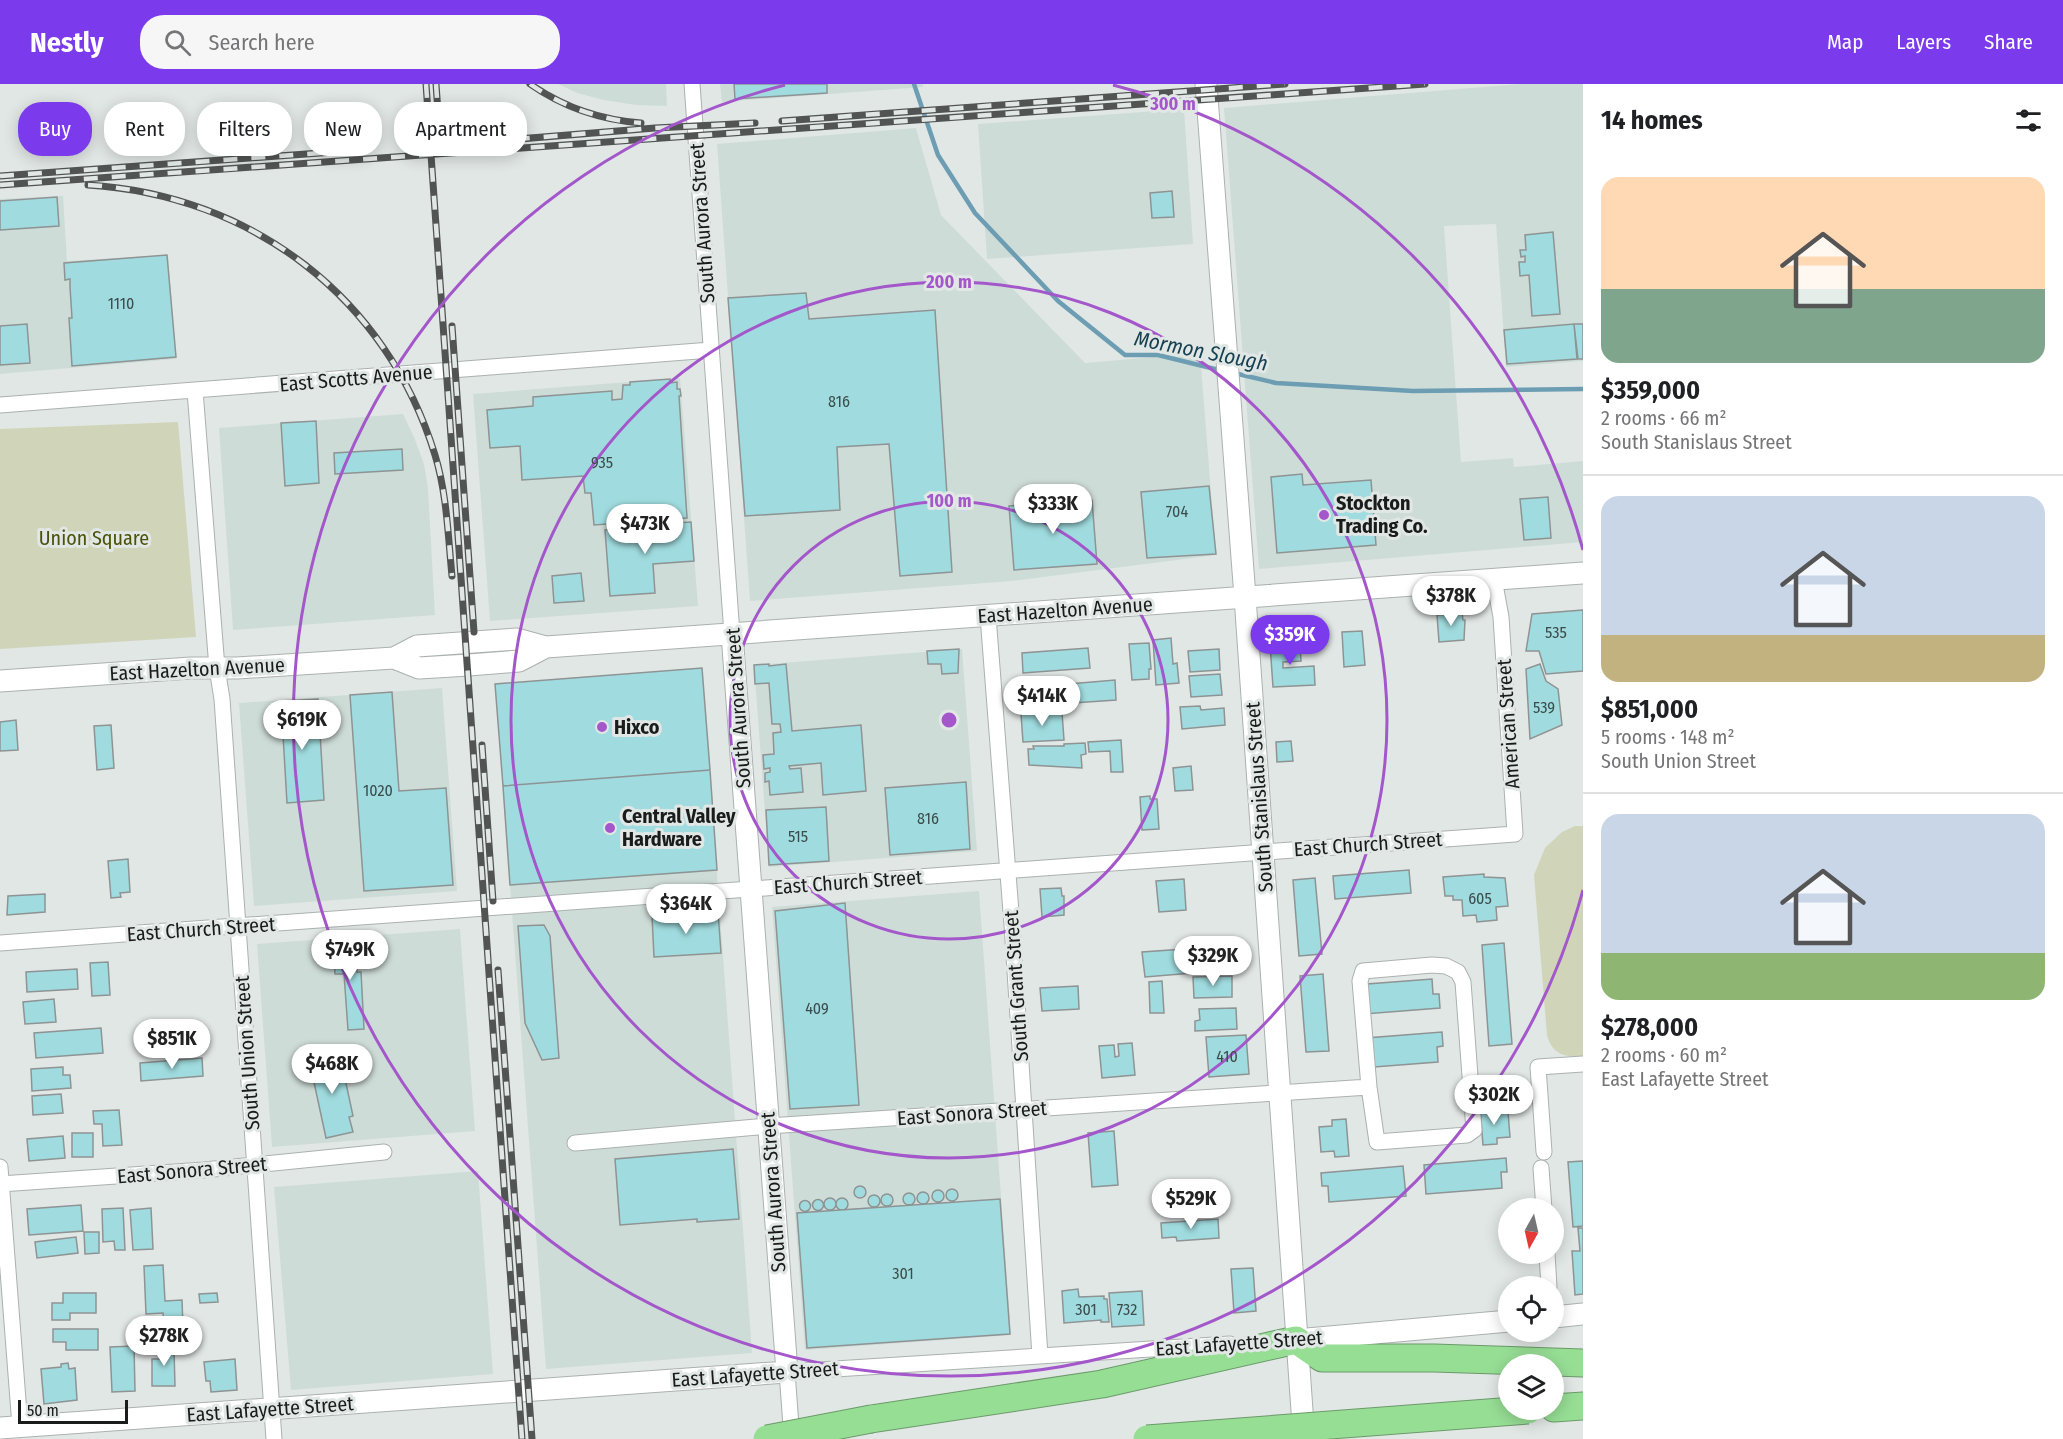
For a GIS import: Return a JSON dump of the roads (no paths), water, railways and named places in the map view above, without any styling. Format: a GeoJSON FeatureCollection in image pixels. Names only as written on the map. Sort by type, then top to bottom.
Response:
{"type":"FeatureCollection","features":[{"type":"Feature","properties":{"kind":"highway"},"geometry":{"type":"LineString","coordinates":[[767,1439],[871,1419],[1102,1384],[1296,1340],[1322,1358],[1434,1358],[1583,1363]]}},
{"type":"Feature","properties":{"kind":"highway"},"geometry":{"type":"LineString","coordinates":[[1564,1407],[1583,1406]]}},
{"type":"Feature","properties":{"kind":"highway"},"geometry":{"type":"LineString","coordinates":[[1148,1439],[1498,1412]]}},
{"type":"Feature","properties":{"kind":"street","name":"South Aurora Street"},"geometry":{"type":"LineString","coordinates":[[692,84],[792,1439]]}},
{"type":"Feature","properties":{"kind":"street","name":"South Stanislaus Street"},"geometry":{"type":"LineString","coordinates":[[1206,84],[1245,597],[1304,1439]]}},
{"type":"Feature","properties":{"kind":"street","name":"East Scotts Avenue"},"geometry":{"type":"LineString","coordinates":[[0,405],[711,350]]}},
{"type":"Feature","properties":{"kind":"street","name":"South Union Street"},"geometry":{"type":"LineString","coordinates":[[195,391],[217,668],[222,699],[274,1439]]}},
{"type":"Feature","properties":{"kind":"street","name":"East Hazelton Avenue"},"geometry":{"type":"LineString","coordinates":[[0,681],[191,668],[394,658],[419,668],[519,661],[546,647],[1583,573]]}},
{"type":"Feature","properties":{"kind":"street","name":"American Street"},"geometry":{"type":"LineString","coordinates":[[1494,579],[1501,617],[1515,834]]}},
{"type":"Feature","properties":{"kind":"street","name":"South Grant Street"},"geometry":{"type":"LineString","coordinates":[[988,616],[1025,1110],[1040,1356]]}},
{"type":"Feature","properties":{"kind":"street","name":"East Church Street"},"geometry":{"type":"LineString","coordinates":[[0,943],[1515,834]]}},
{"type":"Feature","properties":{"kind":"street"},"geometry":{"type":"LineString","coordinates":[[1432,965],[1446,966],[1458,972],[1464,993],[1474,1130],[1467,1136],[1377,1142],[1368,1087],[1360,981],[1363,971],[1432,965]]}},
{"type":"Feature","properties":{"kind":"street"},"geometry":{"type":"LineString","coordinates":[[1544,1152],[1538,1067],[1583,1064]]}},
{"type":"Feature","properties":{"kind":"street","name":"East Sonora Street"},"geometry":{"type":"LineString","coordinates":[[575,1143],[768,1126],[1368,1087]]}},
{"type":"Feature","properties":{"kind":"street","name":"East Sonora Street"},"geometry":{"type":"LineString","coordinates":[[1,1184],[255,1166],[384,1152]]}},
{"type":"Feature","properties":{"kind":"street"},"geometry":{"type":"LineString","coordinates":[[0,1167],[10,1427]]}},
{"type":"Feature","properties":{"kind":"street"},"geometry":{"type":"LineString","coordinates":[[1541,1168],[1543,1198]]}},
{"type":"Feature","properties":{"kind":"street"},"geometry":{"type":"LineString","coordinates":[[1564,1316],[1583,1314]]}},
{"type":"Feature","properties":{"kind":"street","name":"East Lafayette Street"},"geometry":{"type":"LineString","coordinates":[[10,1427],[787,1372],[1296,1340],[1498,1322]]}},
{"type":"Feature","properties":{"kind":"waterway","name":"Mormon Slough"},"geometry":{"type":"LineString","coordinates":[[914,84],[938,155],[975,213],[1058,301],[1125,355],[1158,355],[1223,371]]}},
{"type":"Feature","properties":{"kind":"waterway","name":"Mormon Slough"},"geometry":{"type":"LineString","coordinates":[[1234,373],[1276,383],[1413,391],[1583,389]]}},
{"type":"Feature","properties":{"kind":"railway"},"geometry":{"type":"LineString","coordinates":[[426,84],[522,1439]]}},
{"type":"Feature","properties":{"kind":"railway"},"geometry":{"type":"LineString","coordinates":[[436,84],[437,102]]}},
{"type":"Feature","properties":{"kind":"railway"},"geometry":{"type":"LineString","coordinates":[[530,84],[569,106],[583,111],[611,119],[641,123]]}},
{"type":"Feature","properties":{"kind":"railway"},"geometry":{"type":"LineString","coordinates":[[782,121],[1285,84]]}},
{"type":"Feature","properties":{"kind":"railway"},"geometry":{"type":"LineString","coordinates":[[0,185],[1425,84]]}},
{"type":"Feature","properties":{"kind":"railway"},"geometry":{"type":"LineString","coordinates":[[527,138],[755,123]]}},
{"type":"Feature","properties":{"kind":"railway"},"geometry":{"type":"LineString","coordinates":[[0,176],[304,154]]}},
{"type":"Feature","properties":{"kind":"railway"},"geometry":{"type":"LineString","coordinates":[[88,185],[148,193],[205,209],[257,233],[305,265],[347,303],[384,348],[413,399],[435,455],[445,500],[452,576]]}},
{"type":"Feature","properties":{"kind":"railway"},"geometry":{"type":"LineString","coordinates":[[452,326],[474,632]]}},
{"type":"Feature","properties":{"kind":"railway"},"geometry":{"type":"LineString","coordinates":[[482,745],[493,901]]}},
{"type":"Feature","properties":{"kind":"railway"},"geometry":{"type":"LineString","coordinates":[[498,970],[532,1439]]}},
{"type":"Feature","properties":{"kind":"place","name":"Stockton Trading Co."},"geometry":{"type":"Point","coordinates":[1324,515]}},
{"type":"Feature","properties":{"kind":"place","name":"Hixco"},"geometry":{"type":"Point","coordinates":[602,727]}},
{"type":"Feature","properties":{"kind":"place","name":"Central Valley Hardware"},"geometry":{"type":"Point","coordinates":[610,828]}},
{"type":"Feature","properties":{"kind":"park label","name":"Union Square"},"geometry":{"type":"Point","coordinates":[94,538]}}]}
